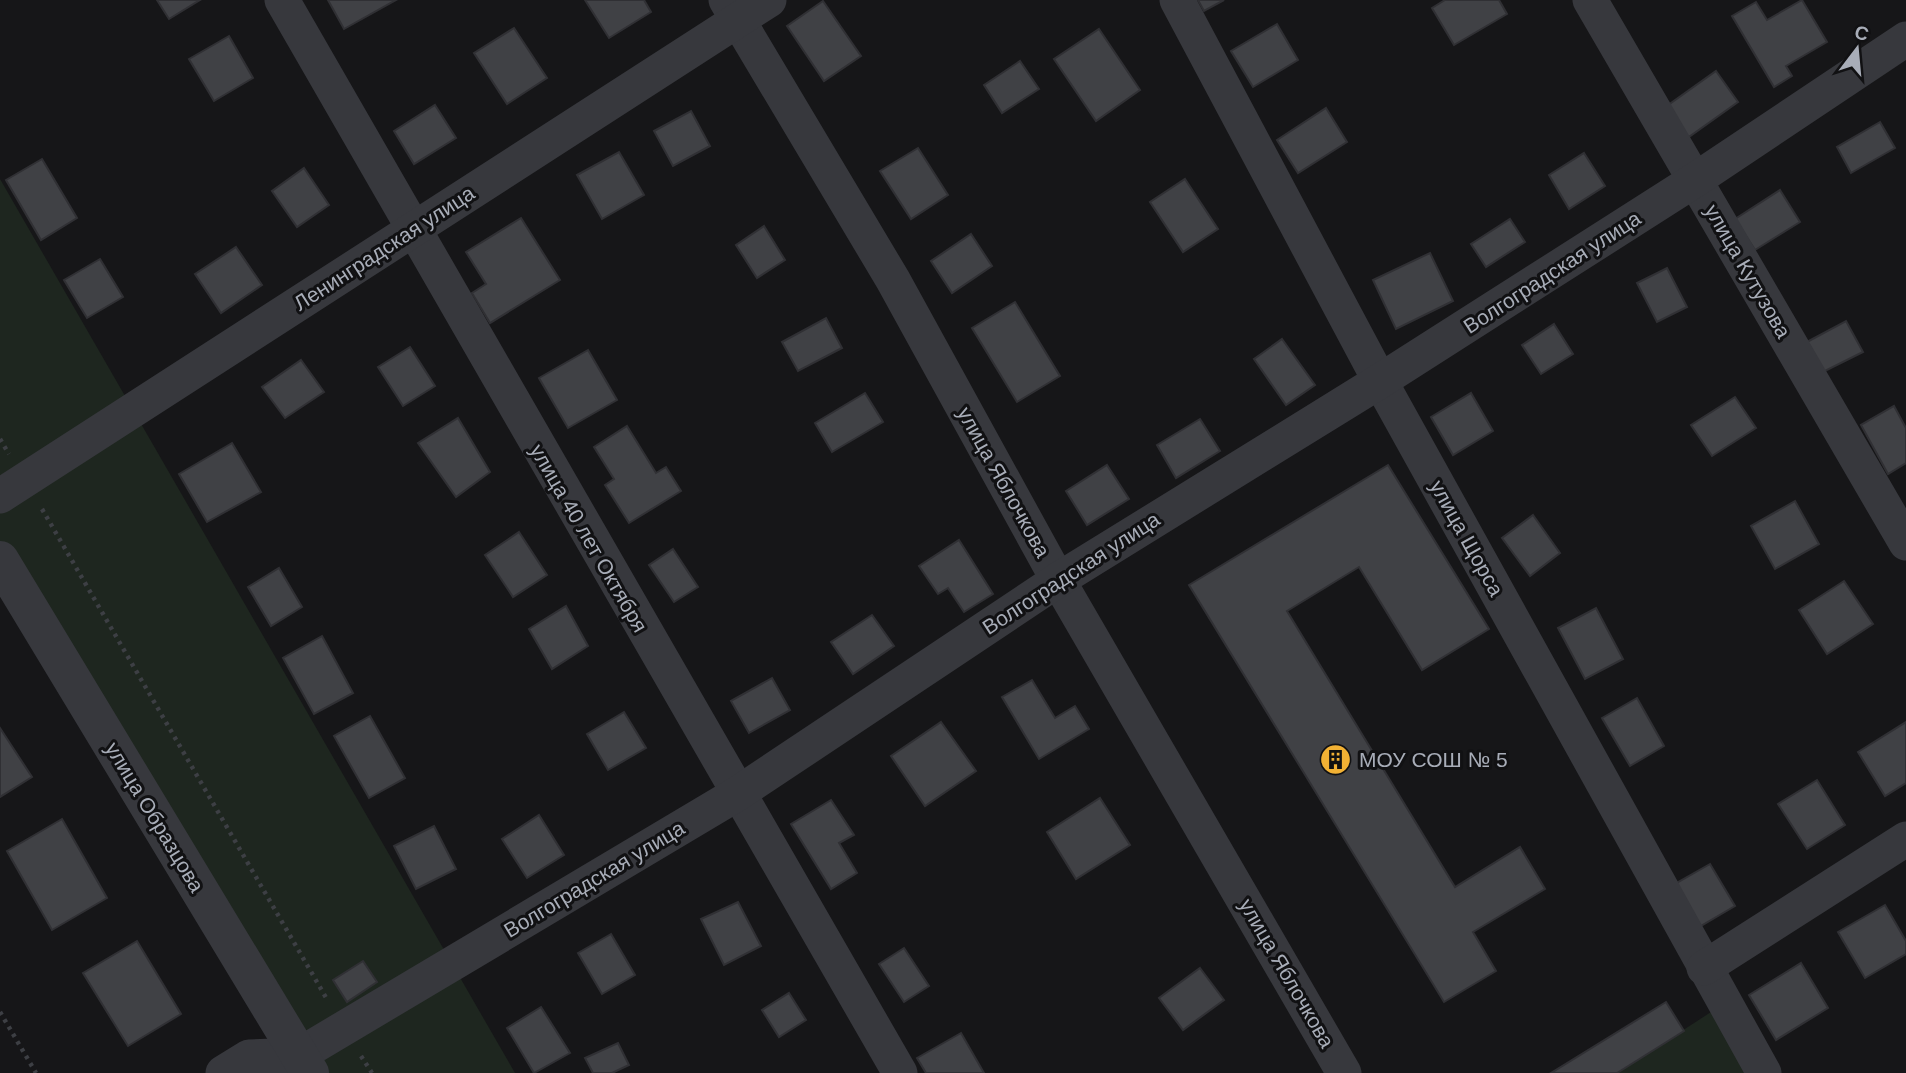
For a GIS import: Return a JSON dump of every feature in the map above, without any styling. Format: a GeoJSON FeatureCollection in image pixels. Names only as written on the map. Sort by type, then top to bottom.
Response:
{"type":"FeatureCollection","features":[{"type":"Feature","properties":{"kind":"street","name":"улица 40 лет Октября"},"geometry":{"type":"LineString","coordinates":[[282,0],[411,229],[900,1073]]}},
{"type":"Feature","properties":{"kind":"street","name":"Ленинградская улица"},"geometry":{"type":"LineString","coordinates":[[13,488],[136,411],[411,229],[732,11],[769,0]]}},
{"type":"Feature","properties":{"kind":"street","name":"улица Щорса"},"geometry":{"type":"LineString","coordinates":[[1177,0],[1380,381],[1764,1073]]}},
{"type":"Feature","properties":{"kind":"street","name":"улица Кутузова"},"geometry":{"type":"LineString","coordinates":[[1590,0],[1906,543]]}},
{"type":"Feature","properties":{"kind":"street","name":"улица Яблочкова"},"geometry":{"type":"LineString","coordinates":[[732,11],[893,280],[1058,579],[1345,1073]]}},
{"type":"Feature","properties":{"kind":"street","name":"Волгоградская улица"},"geometry":{"type":"LineString","coordinates":[[223,1073],[249,1057],[304,1064],[344,1028],[737,794],[1058,579],[1380,381],[1695,180],[1906,39]]}},
{"type":"Feature","properties":{"kind":"street","name":"улица Образцова"},"geometry":{"type":"LineString","coordinates":[[0,560],[304,1064]]}},
{"type":"Feature","properties":{"kind":"street"},"geometry":{"type":"LineString","coordinates":[[1704,968],[1906,839]]}},
{"type":"Feature","properties":{"kind":"path"},"geometry":{"type":"LineString","coordinates":[[0,439],[13,488],[372,1073]]}},
{"type":"Feature","properties":{"kind":"path"},"geometry":{"type":"LineString","coordinates":[[0,1012],[36,1073]]}},
{"type":"Feature","properties":{"kind":"shaded area"},"geometry":{"type":"Polygon","coordinates":[[[0,179],[515,1073],[310,1073],[0,560],[0,179]]]}},
{"type":"Feature","properties":{"kind":"shaded area"},"geometry":{"type":"Polygon","coordinates":[[[1725,1003],[1764,1073],[1617,1073],[1725,1003]]]}},
{"type":"Feature","properties":{"kind":"building"},"geometry":{"type":"Polygon","coordinates":[[[157,0],[200,0],[169,19],[157,0]]]}},
{"type":"Feature","properties":{"kind":"building"},"geometry":{"type":"Polygon","coordinates":[[[328,0],[396,0],[344,29],[328,0]]]}},
{"type":"Feature","properties":{"kind":"building"},"geometry":{"type":"Polygon","coordinates":[[[585,0],[644,0],[651,12],[609,38],[585,0]]]}},
{"type":"Feature","properties":{"kind":"building"},"geometry":{"type":"Polygon","coordinates":[[[1198,0],[1224,0],[1204,11],[1198,0]]]}},
{"type":"Feature","properties":{"kind":"building"},"geometry":{"type":"Polygon","coordinates":[[[1445,0],[1499,0],[1507,14],[1454,45],[1432,8],[1445,0]]]}},
{"type":"Feature","properties":{"kind":"building"},"geometry":{"type":"Polygon","coordinates":[[[1802,0],[1827,42],[1786,66],[1792,76],[1774,87],[1732,16],[1756,2],[1767,20],[1802,0]]]}},
{"type":"Feature","properties":{"kind":"building"},"geometry":{"type":"Polygon","coordinates":[[[823,1],[861,56],[824,81],[787,26],[823,1]]]}},
{"type":"Feature","properties":{"kind":"building"},"geometry":{"type":"Polygon","coordinates":[[[1277,24],[1298,60],[1253,87],[1231,51],[1277,24]]]}},
{"type":"Feature","properties":{"kind":"building"},"geometry":{"type":"Polygon","coordinates":[[[514,28],[547,78],[507,104],[474,53],[514,28]]]}},
{"type":"Feature","properties":{"kind":"building"},"geometry":{"type":"Polygon","coordinates":[[[1099,29],[1140,90],[1096,121],[1054,59],[1099,29]]]}},
{"type":"Feature","properties":{"kind":"building"},"geometry":{"type":"Polygon","coordinates":[[[229,36],[253,78],[214,101],[189,59],[229,36]]]}},
{"type":"Feature","properties":{"kind":"building"},"geometry":{"type":"Polygon","coordinates":[[[1020,61],[1039,89],[1002,113],[984,85],[1020,61]]]}},
{"type":"Feature","properties":{"kind":"building"},"geometry":{"type":"Polygon","coordinates":[[[1716,71],[1738,102],[1686,139],[1664,108],[1716,71]]]}},
{"type":"Feature","properties":{"kind":"building"},"geometry":{"type":"Polygon","coordinates":[[[435,105],[456,138],[414,164],[394,131],[435,105]]]}},
{"type":"Feature","properties":{"kind":"building"},"geometry":{"type":"Polygon","coordinates":[[[1326,108],[1347,142],[1298,173],[1277,140],[1326,108]]]}},
{"type":"Feature","properties":{"kind":"building"},"geometry":{"type":"Polygon","coordinates":[[[691,111],[710,146],[673,166],[654,131],[691,111]]]}},
{"type":"Feature","properties":{"kind":"building"},"geometry":{"type":"Polygon","coordinates":[[[1880,122],[1895,148],[1851,173],[1837,147],[1880,122]]]}},
{"type":"Feature","properties":{"kind":"building"},"geometry":{"type":"Polygon","coordinates":[[[918,148],[948,195],[911,219],[880,171],[918,148]]]}},
{"type":"Feature","properties":{"kind":"building"},"geometry":{"type":"Polygon","coordinates":[[[619,152],[644,195],[602,219],[577,175],[619,152]]]}},
{"type":"Feature","properties":{"kind":"building"},"geometry":{"type":"Polygon","coordinates":[[[1584,153],[1605,186],[1569,209],[1549,175],[1584,153]]]}},
{"type":"Feature","properties":{"kind":"building"},"geometry":{"type":"Polygon","coordinates":[[[42,159],[77,218],[41,240],[6,180],[42,159]]]}},
{"type":"Feature","properties":{"kind":"building"},"geometry":{"type":"Polygon","coordinates":[[[304,168],[329,205],[297,227],[272,191],[304,168]]]}},
{"type":"Feature","properties":{"kind":"building"},"geometry":{"type":"Polygon","coordinates":[[[1185,179],[1218,229],[1183,252],[1150,202],[1185,179]]]}},
{"type":"Feature","properties":{"kind":"building"},"geometry":{"type":"Polygon","coordinates":[[[1780,190],[1800,222],[1755,250],[1735,219],[1780,190]]]}},
{"type":"Feature","properties":{"kind":"building"},"geometry":{"type":"Polygon","coordinates":[[[521,218],[560,280],[490,323],[472,293],[486,284],[466,252],[521,218]]]}},
{"type":"Feature","properties":{"kind":"building"},"geometry":{"type":"Polygon","coordinates":[[[1510,219],[1525,242],[1486,267],[1471,244],[1510,219]]]}},
{"type":"Feature","properties":{"kind":"building"},"geometry":{"type":"Polygon","coordinates":[[[764,226],[785,260],[757,278],[736,245],[764,226]]]}},
{"type":"Feature","properties":{"kind":"building"},"geometry":{"type":"Polygon","coordinates":[[[971,234],[992,266],[952,293],[931,261],[971,234]]]}},
{"type":"Feature","properties":{"kind":"building"},"geometry":{"type":"Polygon","coordinates":[[[236,247],[262,285],[221,313],[195,274],[236,247]]]}},
{"type":"Feature","properties":{"kind":"building"},"geometry":{"type":"Polygon","coordinates":[[[1430,253],[1453,301],[1396,329],[1373,280],[1430,253]]]}},
{"type":"Feature","properties":{"kind":"building"},"geometry":{"type":"Polygon","coordinates":[[[100,259],[123,297],[87,318],[64,280],[100,259]]]}},
{"type":"Feature","properties":{"kind":"building"},"geometry":{"type":"Polygon","coordinates":[[[1667,268],[1687,307],[1657,322],[1637,283],[1667,268]]]}},
{"type":"Feature","properties":{"kind":"building"},"geometry":{"type":"Polygon","coordinates":[[[1015,302],[1060,376],[1017,402],[972,328],[1015,302]]]}},
{"type":"Feature","properties":{"kind":"building"},"geometry":{"type":"Polygon","coordinates":[[[826,318],[842,348],[798,371],[782,342],[826,318]]]}},
{"type":"Feature","properties":{"kind":"building"},"geometry":{"type":"Polygon","coordinates":[[[1846,321],[1863,352],[1821,373],[1805,343],[1846,321]]]}},
{"type":"Feature","properties":{"kind":"building"},"geometry":{"type":"Polygon","coordinates":[[[1554,324],[1573,354],[1541,374],[1522,345],[1554,324]]]}},
{"type":"Feature","properties":{"kind":"building"},"geometry":{"type":"Polygon","coordinates":[[[1282,339],[1315,385],[1286,405],[1254,359],[1282,339]]]}},
{"type":"Feature","properties":{"kind":"building"},"geometry":{"type":"Polygon","coordinates":[[[410,347],[435,386],[403,406],[378,367],[410,347]]]}},
{"type":"Feature","properties":{"kind":"building"},"geometry":{"type":"Polygon","coordinates":[[[588,350],[617,400],[568,428],[539,378],[588,350]]]}},
{"type":"Feature","properties":{"kind":"building"},"geometry":{"type":"Polygon","coordinates":[[[301,360],[324,392],[285,418],[262,387],[301,360]]]}},
{"type":"Feature","properties":{"kind":"building"},"geometry":{"type":"Polygon","coordinates":[[[865,393],[883,422],[832,452],[815,423],[865,393]]]}},
{"type":"Feature","properties":{"kind":"building"},"geometry":{"type":"Polygon","coordinates":[[[1471,393],[1493,431],[1453,455],[1431,417],[1471,393]]]}},
{"type":"Feature","properties":{"kind":"building"},"geometry":{"type":"Polygon","coordinates":[[[1735,397],[1756,428],[1712,456],[1691,425],[1735,397]]]}},
{"type":"Feature","properties":{"kind":"building"},"geometry":{"type":"Polygon","coordinates":[[[1894,406],[1906,428],[1906,463],[1888,474],[1861,425],[1894,406]]]}},
{"type":"Feature","properties":{"kind":"building"},"geometry":{"type":"Polygon","coordinates":[[[458,418],[490,472],[456,497],[418,443],[458,418]]]}},
{"type":"Feature","properties":{"kind":"building"},"geometry":{"type":"Polygon","coordinates":[[[1200,419],[1220,451],[1176,478],[1157,445],[1200,419]]]}},
{"type":"Feature","properties":{"kind":"building"},"geometry":{"type":"Polygon","coordinates":[[[627,426],[656,473],[666,467],[681,491],[629,523],[605,485],[614,479],[594,447],[627,426]]]}},
{"type":"Feature","properties":{"kind":"building"},"geometry":{"type":"Polygon","coordinates":[[[232,443],[261,492],[207,522],[179,474],[232,443]]]}},
{"type":"Feature","properties":{"kind":"building"},"geometry":{"type":"Polygon","coordinates":[[[1107,465],[1129,499],[1087,525],[1066,491],[1107,465]]]}},
{"type":"Feature","properties":{"kind":"building","name":"МОУ СОШ № 5"},"geometry":{"type":"Polygon","coordinates":[[[1388,465],[1489,629],[1422,670],[1359,567],[1287,611],[1455,887],[1520,847],[1545,889],[1473,932],[1496,971],[1444,1002],[1189,585],[1388,465]]]}},
{"type":"Feature","properties":{"kind":"building"},"geometry":{"type":"Polygon","coordinates":[[[1795,501],[1819,544],[1775,569],[1751,526],[1795,501]]]}},
{"type":"Feature","properties":{"kind":"building"},"geometry":{"type":"Polygon","coordinates":[[[1533,515],[1560,553],[1530,576],[1502,538],[1533,515]]]}},
{"type":"Feature","properties":{"kind":"building"},"geometry":{"type":"Polygon","coordinates":[[[519,532],[547,575],[513,597],[485,555],[519,532]]]}},
{"type":"Feature","properties":{"kind":"building"},"geometry":{"type":"Polygon","coordinates":[[[959,540],[993,594],[964,612],[948,588],[938,594],[919,566],[959,540]]]}},
{"type":"Feature","properties":{"kind":"building"},"geometry":{"type":"Polygon","coordinates":[[[673,549],[698,587],[674,602],[649,565],[673,549]]]}},
{"type":"Feature","properties":{"kind":"building"},"geometry":{"type":"Polygon","coordinates":[[[279,568],[302,607],[271,626],[248,587],[279,568]]]}},
{"type":"Feature","properties":{"kind":"building"},"geometry":{"type":"Polygon","coordinates":[[[1844,581],[1873,624],[1827,654],[1799,610],[1844,581]]]}},
{"type":"Feature","properties":{"kind":"building"},"geometry":{"type":"Polygon","coordinates":[[[566,606],[588,646],[552,669],[529,629],[566,606]]]}},
{"type":"Feature","properties":{"kind":"building"},"geometry":{"type":"Polygon","coordinates":[[[1596,608],[1623,659],[1585,679],[1558,628],[1596,608]]]}},
{"type":"Feature","properties":{"kind":"building"},"geometry":{"type":"Polygon","coordinates":[[[872,615],[894,646],[853,674],[831,642],[872,615]]]}},
{"type":"Feature","properties":{"kind":"building"},"geometry":{"type":"Polygon","coordinates":[[[322,636],[353,693],[314,714],[283,658],[322,636]]]}},
{"type":"Feature","properties":{"kind":"building"},"geometry":{"type":"Polygon","coordinates":[[[772,678],[790,710],[749,733],[731,701],[772,678]]]}},
{"type":"Feature","properties":{"kind":"building"},"geometry":{"type":"Polygon","coordinates":[[[1032,680],[1055,718],[1075,706],[1089,729],[1039,759],[1002,697],[1032,680]]]}},
{"type":"Feature","properties":{"kind":"building"},"geometry":{"type":"Polygon","coordinates":[[[1637,698],[1664,746],[1630,766],[1602,718],[1637,698]]]}},
{"type":"Feature","properties":{"kind":"building"},"geometry":{"type":"Polygon","coordinates":[[[624,712],[646,748],[608,770],[587,734],[624,712]]]}},
{"type":"Feature","properties":{"kind":"building"},"geometry":{"type":"Polygon","coordinates":[[[370,716],[405,778],[369,798],[334,736],[370,716]]]}},
{"type":"Feature","properties":{"kind":"building"},"geometry":{"type":"Polygon","coordinates":[[[941,722],[976,771],[925,806],[891,756],[941,722]]]}},
{"type":"Feature","properties":{"kind":"building"},"geometry":{"type":"Polygon","coordinates":[[[1906,722],[1906,783],[1885,796],[1858,752],[1906,722]]]}},
{"type":"Feature","properties":{"kind":"building"},"geometry":{"type":"Polygon","coordinates":[[[0,728],[32,777],[0,797],[0,728]]]}},
{"type":"Feature","properties":{"kind":"building"},"geometry":{"type":"Polygon","coordinates":[[[1817,780],[1845,825],[1807,849],[1778,804],[1817,780]]]}},
{"type":"Feature","properties":{"kind":"building"},"geometry":{"type":"Polygon","coordinates":[[[1100,798],[1130,845],[1076,879],[1047,832],[1100,798]]]}},
{"type":"Feature","properties":{"kind":"building"},"geometry":{"type":"Polygon","coordinates":[[[831,800],[854,835],[839,843],[857,873],[831,889],[791,824],[831,800]]]}},
{"type":"Feature","properties":{"kind":"building"},"geometry":{"type":"Polygon","coordinates":[[[539,815],[564,855],[527,878],[502,839],[539,815]]]}},
{"type":"Feature","properties":{"kind":"building"},"geometry":{"type":"Polygon","coordinates":[[[62,819],[107,898],[52,930],[7,851],[62,819]]]}},
{"type":"Feature","properties":{"kind":"building"},"geometry":{"type":"Polygon","coordinates":[[[434,826],[456,869],[416,889],[394,846],[434,826]]]}},
{"type":"Feature","properties":{"kind":"building"},"geometry":{"type":"Polygon","coordinates":[[[1710,864],[1735,906],[1699,927],[1675,884],[1710,864]]]}},
{"type":"Feature","properties":{"kind":"building"},"geometry":{"type":"Polygon","coordinates":[[[738,902],[761,946],[724,965],[701,919],[738,902]]]}},
{"type":"Feature","properties":{"kind":"building"},"geometry":{"type":"Polygon","coordinates":[[[1885,905],[1906,941],[1906,954],[1865,978],[1838,932],[1885,905]]]}},
{"type":"Feature","properties":{"kind":"building"},"geometry":{"type":"Polygon","coordinates":[[[611,934],[635,975],[602,994],[578,953],[611,934]]]}},
{"type":"Feature","properties":{"kind":"building"},"geometry":{"type":"Polygon","coordinates":[[[137,941],[181,1014],[128,1046],[83,973],[137,941]]]}},
{"type":"Feature","properties":{"kind":"building"},"geometry":{"type":"Polygon","coordinates":[[[904,948],[929,986],[904,1002],[879,964],[904,948]]]}},
{"type":"Feature","properties":{"kind":"building"},"geometry":{"type":"Polygon","coordinates":[[[363,961],[377,982],[347,1002],[333,980],[363,961]]]}},
{"type":"Feature","properties":{"kind":"building"},"geometry":{"type":"Polygon","coordinates":[[[1801,963],[1828,1008],[1776,1040],[1749,995],[1801,963]]]}},
{"type":"Feature","properties":{"kind":"building"},"geometry":{"type":"Polygon","coordinates":[[[1200,968],[1224,1000],[1183,1030],[1159,998],[1200,968]]]}},
{"type":"Feature","properties":{"kind":"building"},"geometry":{"type":"Polygon","coordinates":[[[789,993],[806,1020],[779,1037],[762,1010],[789,993]]]}},
{"type":"Feature","properties":{"kind":"building"},"geometry":{"type":"Polygon","coordinates":[[[1666,1002],[1684,1031],[1617,1073],[1551,1073],[1666,1002]]]}},
{"type":"Feature","properties":{"kind":"building"},"geometry":{"type":"Polygon","coordinates":[[[541,1007],[570,1053],[534,1073],[507,1028],[541,1007]]]}},
{"type":"Feature","properties":{"kind":"building"},"geometry":{"type":"Polygon","coordinates":[[[961,1033],[984,1073],[926,1073],[917,1058],[961,1033]]]}},
{"type":"Feature","properties":{"kind":"building"},"geometry":{"type":"Polygon","coordinates":[[[618,1043],[629,1065],[612,1073],[593,1073],[585,1058],[618,1043]]]}},
{"type":"Feature","properties":{"kind":"place","name":"МОУ СОШ № 5"},"geometry":{"type":"Point","coordinates":[1336,759]}}]}
